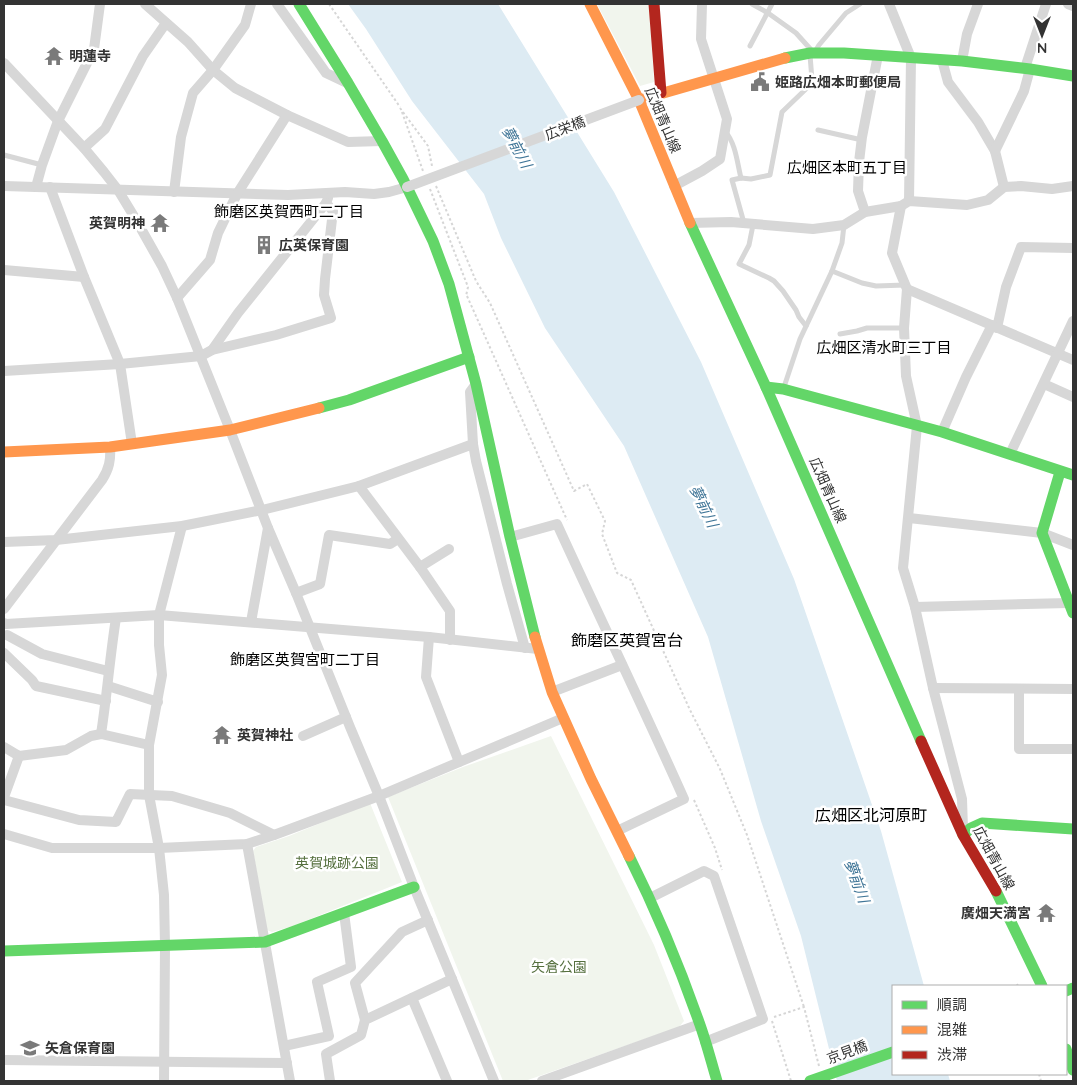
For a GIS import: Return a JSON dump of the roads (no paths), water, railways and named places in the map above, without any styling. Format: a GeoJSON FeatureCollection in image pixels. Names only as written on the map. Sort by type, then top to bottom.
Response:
{"type":"FeatureCollection","features":[{"type":"Feature","properties":{"kind":"street"},"geometry":{"type":"LineString","coordinates":[[36,187],[58,121],[94,49],[100,4]]}},
{"type":"Feature","properties":{"kind":"street"},"geometry":{"type":"LineString","coordinates":[[144,4],[188,42],[213,70],[235,88],[287,115],[348,142],[382,141]]}},
{"type":"Feature","properties":{"kind":"street"},"geometry":{"type":"LineString","coordinates":[[174,192],[181,137],[193,93],[213,70],[245,25],[251,4]]}},
{"type":"Feature","properties":{"kind":"street"},"geometry":{"type":"LineString","coordinates":[[277,4],[326,73],[348,83]]}},
{"type":"Feature","properties":{"kind":"street"},"geometry":{"type":"LineString","coordinates":[[299,4],[382,141],[433,241],[446,276],[469,357],[510,537],[538,649],[552,692],[591,779],[650,898],[700,1024],[717,1081]]}},
{"type":"Feature","properties":{"kind":"street","name":"広畑青山線"},"geometry":{"type":"LineString","coordinates":[[590,4],[639,100],[690,223],[766,387],[963,835],[998,895],[1042,985]]}},
{"type":"Feature","properties":{"kind":"street"},"geometry":{"type":"LineString","coordinates":[[654,4],[661,93]]}},
{"type":"Feature","properties":{"kind":"street"},"geometry":{"type":"LineString","coordinates":[[674,186],[720,159],[727,119],[701,39],[702,4]]}},
{"type":"Feature","properties":{"kind":"street"},"geometry":{"type":"LineString","coordinates":[[962,62],[967,34],[978,4]]}},
{"type":"Feature","properties":{"kind":"street"},"geometry":{"type":"LineString","coordinates":[[995,151],[1024,91],[1028,68],[1046,4]]}},
{"type":"Feature","properties":{"kind":"street"},"geometry":{"type":"LineString","coordinates":[[1068,4],[1073,6]]}},
{"type":"Feature","properties":{"kind":"street"},"geometry":{"type":"LineString","coordinates":[[892,5],[911,58],[905,204],[892,253],[906,287],[904,328],[906,376],[917,426],[903,568],[962,799],[963,835]]}},
{"type":"Feature","properties":{"kind":"street"},"geometry":{"type":"LineString","coordinates":[[84,148],[105,129],[143,56],[166,23]]}},
{"type":"Feature","properties":{"kind":"street"},"geometry":{"type":"LineString","coordinates":[[639,100],[786,58],[812,53],[844,53],[942,60],[1028,68],[1073,76]]}},
{"type":"Feature","properties":{"kind":"street"},"geometry":{"type":"LineString","coordinates":[[865,212],[858,191],[859,162],[878,55]]}},
{"type":"Feature","properties":{"kind":"street"},"geometry":{"type":"LineString","coordinates":[[942,60],[948,82],[978,122],[995,151],[1004,187]]}},
{"type":"Feature","properties":{"kind":"street"},"geometry":{"type":"LineString","coordinates":[[4,63],[84,148],[118,190],[151,245],[177,298],[268,528],[494,1081]]}},
{"type":"Feature","properties":{"kind":"street","name":"広栄橋"},"geometry":{"type":"LineString","coordinates":[[4,186],[288,195],[331,192],[381,193],[407,187],[639,100]]}},
{"type":"Feature","properties":{"kind":"street"},"geometry":{"type":"LineString","coordinates":[[177,298],[210,260],[218,233],[237,194],[287,115]]}},
{"type":"Feature","properties":{"kind":"street"},"geometry":{"type":"LineString","coordinates":[[690,223],[731,222],[813,229],[844,225],[865,212],[905,204],[967,205],[988,200],[1004,187],[1021,186],[1052,189],[1073,186]]}},
{"type":"Feature","properties":{"kind":"street"},"geometry":{"type":"LineString","coordinates":[[50,187],[120,364],[132,444]]}},
{"type":"Feature","properties":{"kind":"street"},"geometry":{"type":"LineString","coordinates":[[212,350],[238,312],[326,203],[331,192]]}},
{"type":"Feature","properties":{"kind":"street"},"geometry":{"type":"LineString","coordinates":[[4,371],[120,364],[200,356],[212,350],[276,335],[331,318],[324,295],[324,287],[333,211],[326,203]]}},
{"type":"Feature","properties":{"kind":"street"},"geometry":{"type":"LineString","coordinates":[[942,432],[966,377],[995,326],[1006,287],[1021,247],[1073,248]]}},
{"type":"Feature","properties":{"kind":"street"},"geometry":{"type":"LineString","coordinates":[[4,270],[84,277]]}},
{"type":"Feature","properties":{"kind":"street"},"geometry":{"type":"LineString","coordinates":[[906,287],[1073,360]]}},
{"type":"Feature","properties":{"kind":"street"},"geometry":{"type":"LineString","coordinates":[[1010,454],[1073,321]]}},
{"type":"Feature","properties":{"kind":"street"},"geometry":{"type":"LineString","coordinates":[[4,452],[110,447],[230,430],[349,400],[469,357]]}},
{"type":"Feature","properties":{"kind":"street"},"geometry":{"type":"LineString","coordinates":[[476,384],[470,392],[473,444],[476,461],[525,648]]}},
{"type":"Feature","properties":{"kind":"street"},"geometry":{"type":"LineString","coordinates":[[1044,384],[1073,397]]}},
{"type":"Feature","properties":{"kind":"street"},"geometry":{"type":"LineString","coordinates":[[766,387],[784,390],[942,432],[1073,475]]}},
{"type":"Feature","properties":{"kind":"street"},"geometry":{"type":"LineString","coordinates":[[4,542],[56,540],[182,526],[262,510],[359,486],[473,444]]}},
{"type":"Feature","properties":{"kind":"street"},"geometry":{"type":"LineString","coordinates":[[4,610],[102,480],[108,470],[111,458],[110,447]]}},
{"type":"Feature","properties":{"kind":"street"},"geometry":{"type":"LineString","coordinates":[[914,607],[1071,608],[1042,532],[1060,472]]}},
{"type":"Feature","properties":{"kind":"street"},"geometry":{"type":"LineString","coordinates":[[359,486],[420,567],[450,611],[450,640]]}},
{"type":"Feature","properties":{"kind":"street"},"geometry":{"type":"LineString","coordinates":[[909,518],[1042,532],[1073,545]]}},
{"type":"Feature","properties":{"kind":"street"},"geometry":{"type":"LineString","coordinates":[[510,537],[557,524],[684,799],[617,831]]}},
{"type":"Feature","properties":{"kind":"street"},"geometry":{"type":"LineString","coordinates":[[164,1081],[164,895],[159,848],[149,795],[149,745],[162,675],[159,615],[182,526]]}},
{"type":"Feature","properties":{"kind":"street"},"geometry":{"type":"LineString","coordinates":[[251,622],[268,528]]}},
{"type":"Feature","properties":{"kind":"street"},"geometry":{"type":"LineString","coordinates":[[296,593],[320,584],[329,535],[390,544],[398,539]]}},
{"type":"Feature","properties":{"kind":"street"},"geometry":{"type":"LineString","coordinates":[[420,567],[449,549]]}},
{"type":"Feature","properties":{"kind":"street"},"geometry":{"type":"LineString","coordinates":[[5,630],[159,615],[310,627],[538,649]]}},
{"type":"Feature","properties":{"kind":"street"},"geometry":{"type":"LineString","coordinates":[[101,734],[116,618]]}},
{"type":"Feature","properties":{"kind":"street"},"geometry":{"type":"LineString","coordinates":[[5,630],[42,654],[108,671]]}},
{"type":"Feature","properties":{"kind":"street"},"geometry":{"type":"LineString","coordinates":[[429,638],[426,677],[459,762]]}},
{"type":"Feature","properties":{"kind":"street"},"geometry":{"type":"LineString","coordinates":[[4,653],[36,686],[106,700]]}},
{"type":"Feature","properties":{"kind":"street"},"geometry":{"type":"LineString","coordinates":[[552,692],[622,665]]}},
{"type":"Feature","properties":{"kind":"street"},"geometry":{"type":"LineString","coordinates":[[108,686],[158,702]]}},
{"type":"Feature","properties":{"kind":"street"},"geometry":{"type":"LineString","coordinates":[[933,688],[1073,689]]}},
{"type":"Feature","properties":{"kind":"street"},"geometry":{"type":"LineString","coordinates":[[1019,689],[1019,748],[1073,749]]}},
{"type":"Feature","properties":{"kind":"street"},"geometry":{"type":"LineString","coordinates":[[303,736],[346,717]]}},
{"type":"Feature","properties":{"kind":"street"},"geometry":{"type":"LineString","coordinates":[[4,834],[52,848],[159,848],[247,844],[379,796],[563,718]]}},
{"type":"Feature","properties":{"kind":"street"},"geometry":{"type":"LineString","coordinates":[[4,747],[20,756],[66,750],[91,736],[101,734],[149,745]]}},
{"type":"Feature","properties":{"kind":"street"},"geometry":{"type":"LineString","coordinates":[[20,756],[4,798],[79,820],[116,822],[130,794],[172,796],[230,814],[274,835]]}},
{"type":"Feature","properties":{"kind":"street"},"geometry":{"type":"LineString","coordinates":[[963,835],[971,828],[982,823],[1073,829]]}},
{"type":"Feature","properties":{"kind":"street"},"geometry":{"type":"LineString","coordinates":[[247,844],[290,1081]]}},
{"type":"Feature","properties":{"kind":"street"},"geometry":{"type":"LineString","coordinates":[[650,898],[704,871],[714,876],[763,1019],[705,1042]]}},
{"type":"Feature","properties":{"kind":"street"},"geometry":{"type":"LineString","coordinates":[[4,951],[264,942],[414,887]]}},
{"type":"Feature","properties":{"kind":"street"},"geometry":{"type":"LineString","coordinates":[[284,1046],[329,1036],[317,982],[351,967],[344,913]]}},
{"type":"Feature","properties":{"kind":"street"},"geometry":{"type":"LineString","coordinates":[[330,1081],[326,1054],[361,1035],[365,1020],[355,983],[402,932],[428,920]]}},
{"type":"Feature","properties":{"kind":"street"},"geometry":{"type":"LineString","coordinates":[[365,1020],[452,978]]}},
{"type":"Feature","properties":{"kind":"street"},"geometry":{"type":"LineString","coordinates":[[412,998],[447,1081]]}},
{"type":"Feature","properties":{"kind":"street"},"geometry":{"type":"LineString","coordinates":[[542,1081],[700,1024]]}},
{"type":"Feature","properties":{"kind":"street","name":"京見橋"},"geometry":{"type":"LineString","coordinates":[[810,1081],[892,1052]]}},
{"type":"Feature","properties":{"kind":"street"},"geometry":{"type":"LineString","coordinates":[[1067,1052],[1073,1070]]}},
{"type":"Feature","properties":{"kind":"street"},"geometry":{"type":"LineString","coordinates":[[4,1060],[287,1063]]}},
{"type":"Feature","properties":{"kind":"lane"},"geometry":{"type":"LineString","coordinates":[[752,4],[796,33],[812,53],[812,80],[808,87],[782,112],[770,175],[732,180],[749,224],[749,245],[739,264],[774,281],[784,292],[806,326]]}},
{"type":"Feature","properties":{"kind":"lane"},"geometry":{"type":"LineString","coordinates":[[750,46],[772,4]]}},
{"type":"Feature","properties":{"kind":"lane"},"geometry":{"type":"LineString","coordinates":[[812,53],[846,13],[860,4]]}},
{"type":"Feature","properties":{"kind":"lane"},"geometry":{"type":"LineString","coordinates":[[818,130],[862,140]]}},
{"type":"Feature","properties":{"kind":"lane"},"geometry":{"type":"LineString","coordinates":[[725,131],[735,150],[741,178]]}},
{"type":"Feature","properties":{"kind":"lane"},"geometry":{"type":"LineString","coordinates":[[4,155],[42,165]]}},
{"type":"Feature","properties":{"kind":"lane"},"geometry":{"type":"LineString","coordinates":[[817,166],[859,162]]}},
{"type":"Feature","properties":{"kind":"lane"},"geometry":{"type":"LineString","coordinates":[[784,390],[800,340],[832,271],[842,243],[844,225]]}},
{"type":"Feature","properties":{"kind":"lane"},"geometry":{"type":"LineString","coordinates":[[832,271],[862,283],[876,286],[906,287]]}},
{"type":"Feature","properties":{"kind":"lane"},"geometry":{"type":"LineString","coordinates":[[840,334],[867,328],[904,328]]}},
{"type":"Feature","properties":{"kind":"water","name":"夢前川"},"geometry":{"type":"Polygon","coordinates":[[[348,4],[498,4],[614,192],[701,362],[794,579],[881,831],[924,985],[892,985],[892,1075],[948,1075],[950,1081],[837,1081],[801,936],[761,821],[708,637],[624,446],[545,328],[501,238],[484,194],[412,101],[348,4]]]}},
{"type":"Feature","properties":{"kind":"place","name":"明蓮寺"},"geometry":{"type":"Point","coordinates":[54,56]}},
{"type":"Feature","properties":{"kind":"place","name":"姫路広畑本町郵便局"},"geometry":{"type":"Point","coordinates":[760,82]}},
{"type":"Feature","properties":{"kind":"place","name":"英賀明神"},"geometry":{"type":"Point","coordinates":[160,223]}},
{"type":"Feature","properties":{"kind":"place","name":"広英保育園"},"geometry":{"type":"Point","coordinates":[264,245]}},
{"type":"Feature","properties":{"kind":"place","name":"英賀神社"},"geometry":{"type":"Point","coordinates":[222,735]}},
{"type":"Feature","properties":{"kind":"place","name":"廣畑天満宮"},"geometry":{"type":"Point","coordinates":[1046,913]}},
{"type":"Feature","properties":{"kind":"place","name":"矢倉保育園"},"geometry":{"type":"Point","coordinates":[30,1048]}},
{"type":"Feature","properties":{"kind":"district","name":"広畑区本町五丁目"},"geometry":{"type":"Point","coordinates":[847,167]}},
{"type":"Feature","properties":{"kind":"district","name":"飾磨区英賀西町二丁目"},"geometry":{"type":"Point","coordinates":[289,211]}},
{"type":"Feature","properties":{"kind":"district","name":"広畑区清水町三丁目"},"geometry":{"type":"Point","coordinates":[884,347]}},
{"type":"Feature","properties":{"kind":"district","name":"飾磨区英賀宮台"},"geometry":{"type":"Point","coordinates":[627,640]}},
{"type":"Feature","properties":{"kind":"district","name":"飾磨区英賀宮町二丁目"},"geometry":{"type":"Point","coordinates":[305,659]}},
{"type":"Feature","properties":{"kind":"district","name":"広畑区北河原町"},"geometry":{"type":"Point","coordinates":[871,815]}},
{"type":"Feature","properties":{"kind":"park label","name":"英賀城跡公園"},"geometry":{"type":"Point","coordinates":[337,863]}},
{"type":"Feature","properties":{"kind":"park label","name":"矢倉公園"},"geometry":{"type":"Point","coordinates":[559,967]}}]}
